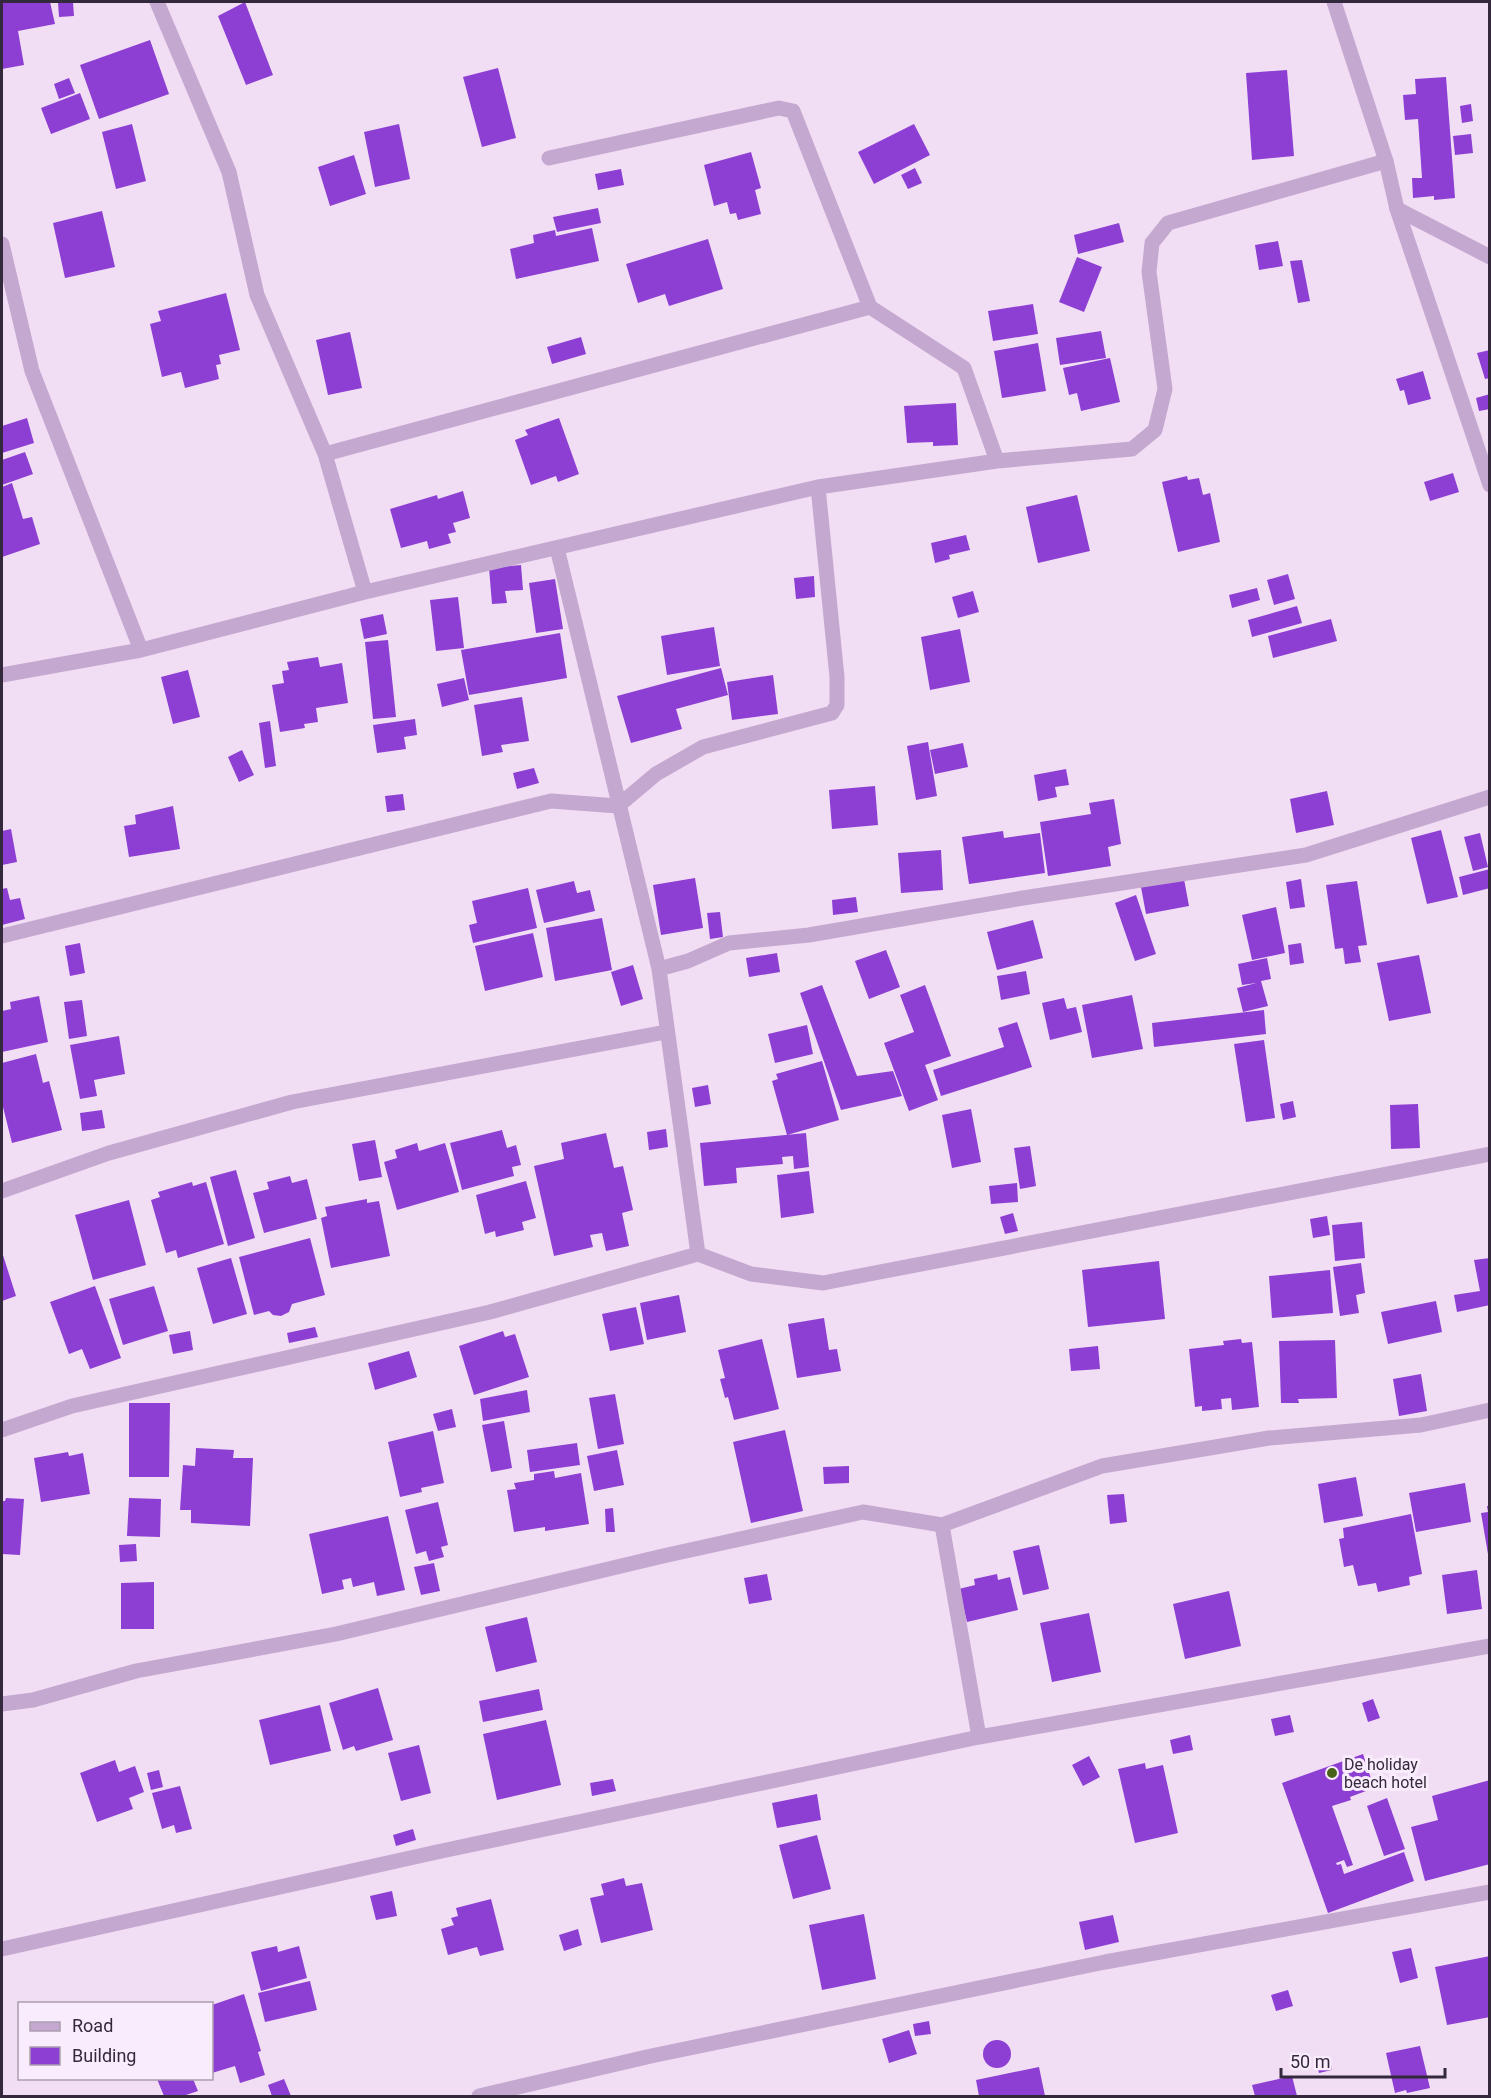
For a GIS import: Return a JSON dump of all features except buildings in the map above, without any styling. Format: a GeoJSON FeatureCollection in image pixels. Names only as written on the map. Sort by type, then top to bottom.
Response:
{"type":"FeatureCollection","features":[{"type":"Feature","properties":{"kind":"street"},"geometry":{"type":"LineString","coordinates":[[157,2],[229,172],[257,295],[325,454],[366,592]]}},
{"type":"Feature","properties":{"kind":"street"},"geometry":{"type":"LineString","coordinates":[[1334,2],[1386,161],[1397,208],[1490,485]]}},
{"type":"Feature","properties":{"kind":"street"},"geometry":{"type":"LineString","coordinates":[[549,158],[779,108],[793,111],[870,308],[964,368],[997,461]]}},
{"type":"Feature","properties":{"kind":"street"},"geometry":{"type":"LineString","coordinates":[[2,675],[141,650],[494,561],[818,487],[997,461],[1132,449],[1155,430],[1165,389],[1149,272],[1152,243],[1168,223],[1386,161]]}},
{"type":"Feature","properties":{"kind":"street"},"geometry":{"type":"LineString","coordinates":[[1397,208],[1490,257]]}},
{"type":"Feature","properties":{"kind":"street"},"geometry":{"type":"LineString","coordinates":[[2,244],[32,371],[141,650]]}},
{"type":"Feature","properties":{"kind":"street"},"geometry":{"type":"LineString","coordinates":[[325,454],[870,308]]}},
{"type":"Feature","properties":{"kind":"street"},"geometry":{"type":"LineString","coordinates":[[2,936],[551,801],[618,806],[656,774],[703,747],[832,713],[837,705],[837,677],[818,487]]}},
{"type":"Feature","properties":{"kind":"street"},"geometry":{"type":"LineString","coordinates":[[557,548],[659,969],[698,1254]]}},
{"type":"Feature","properties":{"kind":"street"},"geometry":{"type":"LineString","coordinates":[[659,969],[688,961],[729,943],[809,935],[1023,898],[1306,855],[1490,797]]}},
{"type":"Feature","properties":{"kind":"street"},"geometry":{"type":"LineString","coordinates":[[2,1191],[109,1153],[292,1102],[666,1032]]}},
{"type":"Feature","properties":{"kind":"street"},"geometry":{"type":"LineString","coordinates":[[2,1430],[72,1406],[490,1312],[698,1254],[751,1274],[823,1283],[1490,1154]]}},
{"type":"Feature","properties":{"kind":"street"},"geometry":{"type":"LineString","coordinates":[[2,1704],[33,1700],[136,1671],[336,1634],[663,1556],[863,1512],[942,1526],[1102,1466],[1269,1438],[1421,1425],[1490,1410]]}},
{"type":"Feature","properties":{"kind":"street"},"geometry":{"type":"LineString","coordinates":[[942,1526],[979,1737]]}},
{"type":"Feature","properties":{"kind":"street"},"geometry":{"type":"LineString","coordinates":[[2,1949],[437,1852],[979,1737],[1490,1646]]}},
{"type":"Feature","properties":{"kind":"street"},"geometry":{"type":"LineString","coordinates":[[479,2097],[663,2053],[1105,1962],[1490,1892]]}},
{"type":"Feature","properties":{"kind":"place","name":"De holiday beach hotel"},"geometry":{"type":"Point","coordinates":[1332,1773]}}]}
